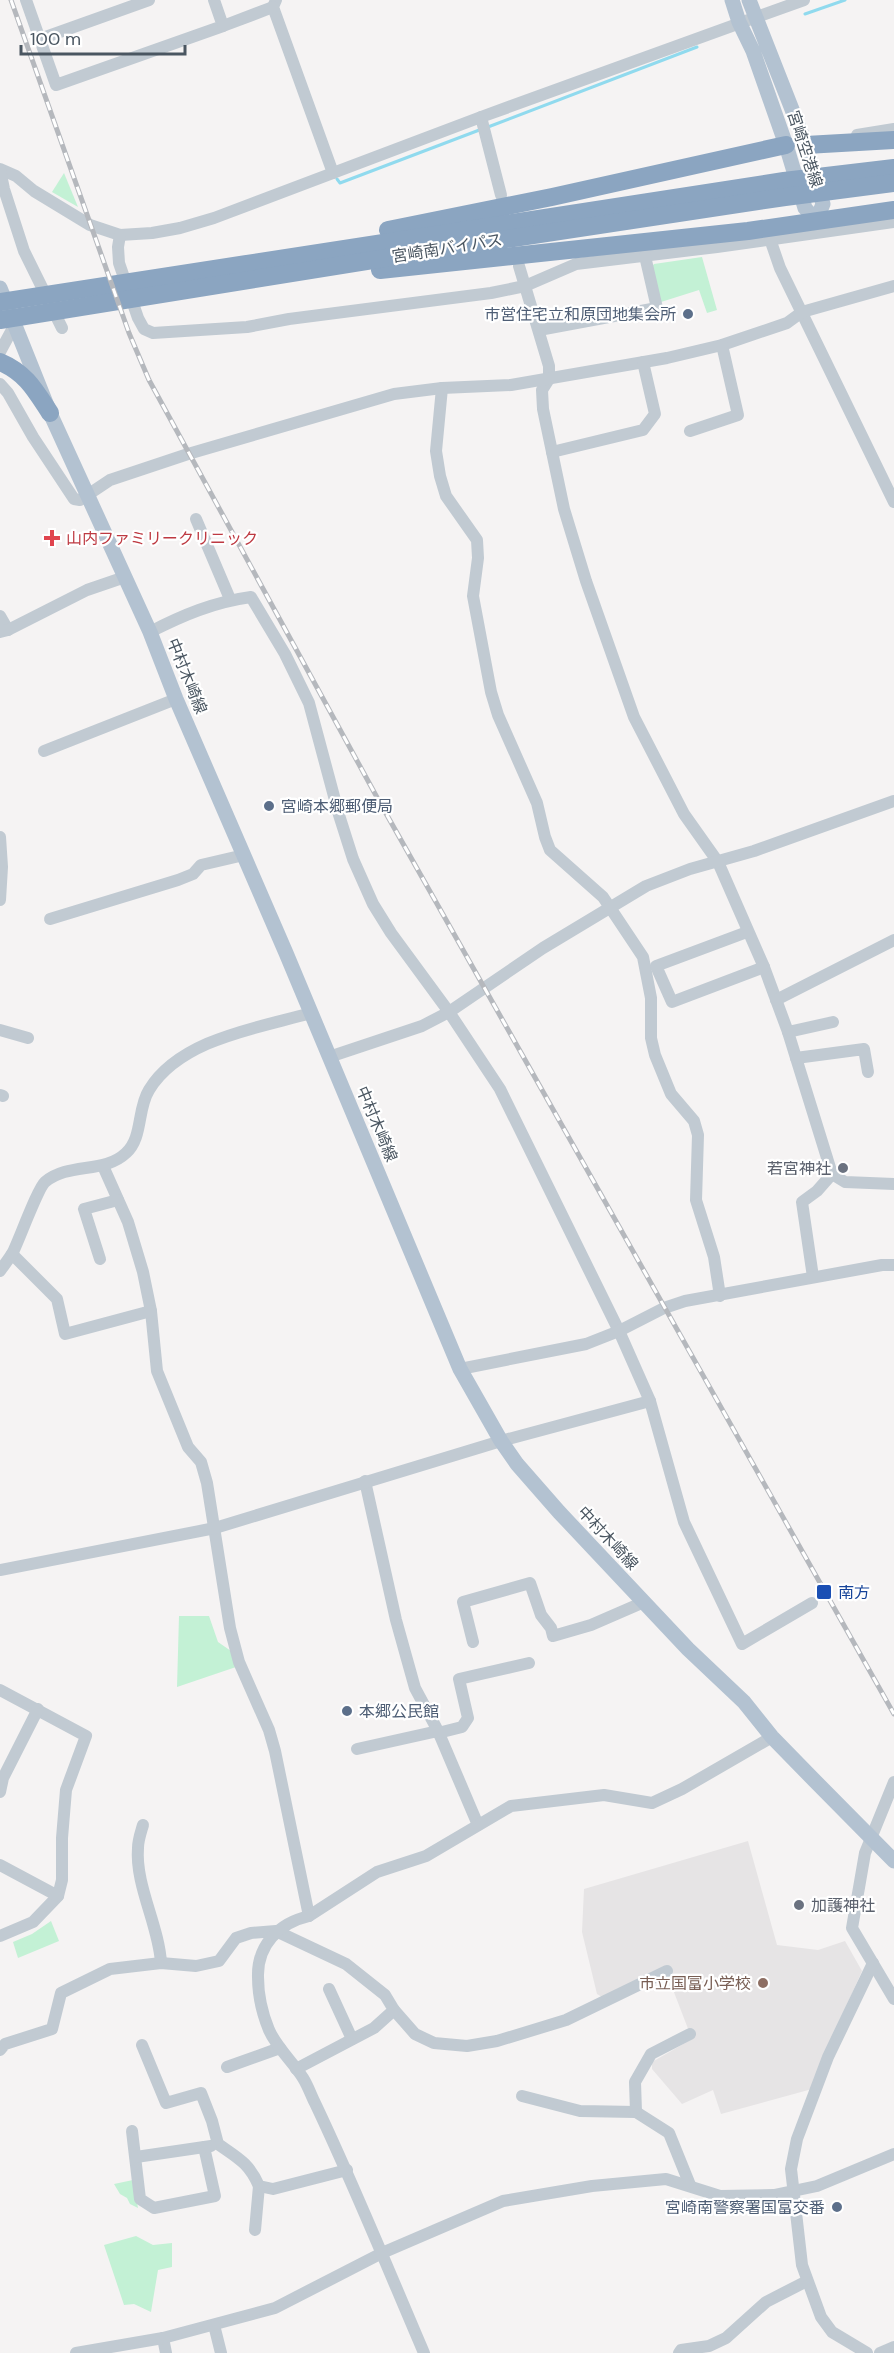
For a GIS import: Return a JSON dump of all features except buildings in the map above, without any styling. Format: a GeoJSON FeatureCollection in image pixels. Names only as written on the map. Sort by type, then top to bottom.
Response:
{"type":"FeatureCollection","features":[{"type":"Feature","properties":{"kind":"highway"},"geometry":{"type":"LineString","coordinates":[[806,145],[894,140]]}},
{"type":"Feature","properties":{"kind":"highway"},"geometry":{"type":"LineString","coordinates":[[285,258],[380,232],[563,195],[786,145]]}},
{"type":"Feature","properties":{"kind":"highway","name":"宮崎南バイパス"},"geometry":{"type":"LineString","coordinates":[[0,302],[232,282],[784,189],[894,168]]}},
{"type":"Feature","properties":{"kind":"highway","name":"宮崎南バイパス"},"geometry":{"type":"LineString","coordinates":[[7,323],[138,289],[285,258],[784,189],[894,183]]}},
{"type":"Feature","properties":{"kind":"highway"},"geometry":{"type":"LineString","coordinates":[[232,282],[374,271],[682,238],[894,210]]}},
{"type":"Feature","properties":{"kind":"highway"},"geometry":{"type":"LineString","coordinates":[[0,362],[17,369],[50,413]]}},
{"type":"Feature","properties":{"kind":"main road","name":"宮崎空港線"},"geometry":{"type":"LineString","coordinates":[[732,0],[739,22],[753,51],[786,145],[805,208],[816,221],[823,204],[806,145],[749,0]]}},
{"type":"Feature","properties":{"kind":"main road"},"geometry":{"type":"LineString","coordinates":[[777,120],[794,115]]}},
{"type":"Feature","properties":{"kind":"main road","name":"中村木崎線"},"geometry":{"type":"LineString","coordinates":[[0,288],[7,323],[88,493],[150,632],[176,699],[311,1013],[460,1370],[517,1464],[559,1512],[688,1649],[744,1702],[772,1737],[894,1861]]}},
{"type":"Feature","properties":{"kind":"street"},"geometry":{"type":"LineString","coordinates":[[26,0],[56,86],[223,26],[275,2],[333,173]]}},
{"type":"Feature","properties":{"kind":"street"},"geometry":{"type":"LineString","coordinates":[[40,39],[149,0]]}},
{"type":"Feature","properties":{"kind":"street"},"geometry":{"type":"LineString","coordinates":[[214,0],[223,26]]}},
{"type":"Feature","properties":{"kind":"street"},"geometry":{"type":"LineString","coordinates":[[0,170],[16,176],[34,191],[90,225],[120,235],[180,228],[214,218],[481,117],[804,0]]}},
{"type":"Feature","properties":{"kind":"street"},"geometry":{"type":"LineString","coordinates":[[481,117],[501,195]]}},
{"type":"Feature","properties":{"kind":"street"},"geometry":{"type":"LineString","coordinates":[[806,145],[894,129]]}},
{"type":"Feature","properties":{"kind":"street"},"geometry":{"type":"LineString","coordinates":[[0,170],[24,251],[62,328]]}},
{"type":"Feature","properties":{"kind":"street"},"geometry":{"type":"LineString","coordinates":[[120,235],[119,263],[126,285],[144,329],[153,333],[247,327],[289,319],[448,299],[525,286],[576,264],[894,222]]}},
{"type":"Feature","properties":{"kind":"street"},"geometry":{"type":"LineString","coordinates":[[770,239],[780,268],[894,502]]}},
{"type":"Feature","properties":{"kind":"street"},"geometry":{"type":"LineString","coordinates":[[538,330],[657,308],[645,256]]}},
{"type":"Feature","properties":{"kind":"street"},"geometry":{"type":"LineString","coordinates":[[519,266],[549,366],[549,379],[542,390],[543,409],[564,509],[586,581],[634,717],[684,814],[718,862],[764,967],[788,1032],[832,1173],[845,1182],[894,1184]]}},
{"type":"Feature","properties":{"kind":"street"},"geometry":{"type":"LineString","coordinates":[[0,384],[8,393],[33,437],[74,499],[80,500],[110,480],[188,454],[394,394],[442,388],[511,385],[643,362],[722,345],[787,323],[802,312],[894,286]]}},
{"type":"Feature","properties":{"kind":"street"},"geometry":{"type":"LineString","coordinates":[[0,352],[7,323]]}},
{"type":"Feature","properties":{"kind":"street"},"geometry":{"type":"LineString","coordinates":[[690,431],[738,415],[722,345]]}},
{"type":"Feature","properties":{"kind":"street"},"geometry":{"type":"LineString","coordinates":[[552,452],[642,430],[655,414],[643,362]]}},
{"type":"Feature","properties":{"kind":"street"},"geometry":{"type":"LineString","coordinates":[[442,388],[436,451],[440,476],[446,496],[477,540],[478,558],[473,596],[491,692],[498,715],[537,803],[544,837],[550,850],[610,906],[672,1002],[764,967]]}},
{"type":"Feature","properties":{"kind":"street"},"geometry":{"type":"LineString","coordinates":[[196,519],[230,600]]}},
{"type":"Feature","properties":{"kind":"street"},"geometry":{"type":"LineString","coordinates":[[0,616],[4,631],[87,590],[125,577]]}},
{"type":"Feature","properties":{"kind":"street"},"geometry":{"type":"LineString","coordinates":[[150,632],[193,611],[230,600],[251,597],[285,654],[309,703],[342,826],[353,859],[373,904],[500,1089],[619,1331],[650,1401],[684,1522],[742,1644],[812,1603]]}},
{"type":"Feature","properties":{"kind":"street"},"geometry":{"type":"LineString","coordinates":[[44,751],[176,699]]}},
{"type":"Feature","properties":{"kind":"street"},"geometry":{"type":"LineString","coordinates":[[329,1057],[422,1026],[449,1012],[513,967],[646,886],[690,869],[754,851],[894,801]]}},
{"type":"Feature","properties":{"kind":"street"},"geometry":{"type":"LineString","coordinates":[[0,837],[2,867],[0,900]]}},
{"type":"Feature","properties":{"kind":"street"},"geometry":{"type":"LineString","coordinates":[[50,920],[178,880],[193,874],[201,865],[244,855]]}},
{"type":"Feature","properties":{"kind":"street"},"geometry":{"type":"LineString","coordinates":[[651,968],[747,932]]}},
{"type":"Feature","properties":{"kind":"street"},"geometry":{"type":"LineString","coordinates":[[776,1000],[894,940]]}},
{"type":"Feature","properties":{"kind":"street"},"geometry":{"type":"LineString","coordinates":[[651,968],[651,1038],[655,1055],[671,1094],[694,1120],[698,1135],[696,1200],[714,1257],[720,1296]]}},
{"type":"Feature","properties":{"kind":"street"},"geometry":{"type":"LineString","coordinates":[[0,1271],[12,1254],[44,1183],[66,1171],[103,1166],[119,1159],[130,1149],[135,1140],[144,1099],[149,1090],[159,1076],[186,1053],[228,1037],[311,1013]]}},
{"type":"Feature","properties":{"kind":"street"},"geometry":{"type":"LineString","coordinates":[[788,1032],[833,1022]]}},
{"type":"Feature","properties":{"kind":"street"},"geometry":{"type":"LineString","coordinates":[[0,1030],[28,1038]]}},
{"type":"Feature","properties":{"kind":"street"},"geometry":{"type":"LineString","coordinates":[[796,1058],[864,1049],[868,1072]]}},
{"type":"Feature","properties":{"kind":"street"},"geometry":{"type":"LineString","coordinates":[[103,1166],[128,1222],[143,1272],[151,1311],[157,1371],[188,1447],[201,1462],[207,1483],[230,1628],[239,1662],[269,1730],[275,1751],[309,1916]]}},
{"type":"Feature","properties":{"kind":"street"},"geometry":{"type":"LineString","coordinates":[[813,1277],[802,1202],[817,1191],[832,1173]]}},
{"type":"Feature","properties":{"kind":"street"},"geometry":{"type":"LineString","coordinates":[[100,1259],[84,1209],[118,1200]]}},
{"type":"Feature","properties":{"kind":"street"},"geometry":{"type":"LineString","coordinates":[[12,1254],[57,1299],[65,1334],[151,1311]]}},
{"type":"Feature","properties":{"kind":"street"},"geometry":{"type":"LineString","coordinates":[[460,1370],[586,1344],[619,1331],[664,1308],[685,1301],[882,1264],[894,1265]]}},
{"type":"Feature","properties":{"kind":"street"},"geometry":{"type":"LineString","coordinates":[[0,1570],[215,1528],[501,1441],[650,1401]]}},
{"type":"Feature","properties":{"kind":"street"},"geometry":{"type":"LineString","coordinates":[[365,1481],[396,1620],[416,1688],[438,1732],[478,1825]]}},
{"type":"Feature","properties":{"kind":"street"},"geometry":{"type":"LineString","coordinates":[[473,1642],[463,1602],[530,1583],[541,1615],[551,1628],[553,1636],[591,1625],[644,1602]]}},
{"type":"Feature","properties":{"kind":"street"},"geometry":{"type":"LineString","coordinates":[[357,1749],[462,1727],[468,1718],[459,1679],[529,1663]]}},
{"type":"Feature","properties":{"kind":"street"},"geometry":{"type":"LineString","coordinates":[[0,1690],[86,1736],[66,1790],[63,1815],[62,1880],[58,1896],[33,1922],[0,1936]]}},
{"type":"Feature","properties":{"kind":"street"},"geometry":{"type":"LineString","coordinates":[[0,1792],[3,1778],[38,1709]]}},
{"type":"Feature","properties":{"kind":"street"},"geometry":{"type":"LineString","coordinates":[[0,2050],[5,2044],[52,2029],[61,1993],[110,1969],[161,1963],[196,1966],[219,1961],[236,1938],[251,1933],[276,1931],[298,1919],[309,1916],[377,1872],[426,1856],[511,1806],[604,1795],[652,1803],[772,1737]]}},
{"type":"Feature","properties":{"kind":"street"},"geometry":{"type":"LineString","coordinates":[[894,1782],[865,1853],[852,1928],[894,1999]]}},
{"type":"Feature","properties":{"kind":"street"},"geometry":{"type":"LineString","coordinates":[[143,1825],[138,1849],[140,1865],[161,1963]]}},
{"type":"Feature","properties":{"kind":"street"},"geometry":{"type":"LineString","coordinates":[[0,1865],[58,1896]]}},
{"type":"Feature","properties":{"kind":"street"},"geometry":{"type":"LineString","coordinates":[[276,1931],[346,1964],[385,1995],[394,2010],[415,2034],[434,2043],[467,2046],[497,2041],[566,2020],[667,1971]]}},
{"type":"Feature","properties":{"kind":"street"},"geometry":{"type":"LineString","coordinates":[[276,1931],[265,1946],[258,1974],[262,2006],[269,2031],[304,2079],[346,2170],[424,2353]]}},
{"type":"Feature","properties":{"kind":"street"},"geometry":{"type":"LineString","coordinates":[[867,2353],[832,2332],[821,2317],[802,2265],[791,2169],[797,2139],[828,2057],[873,1963]]}},
{"type":"Feature","properties":{"kind":"street"},"geometry":{"type":"LineString","coordinates":[[329,1989],[352,2039]]}},
{"type":"Feature","properties":{"kind":"street"},"geometry":{"type":"LineString","coordinates":[[296,2069],[374,2028],[394,2010]]}},
{"type":"Feature","properties":{"kind":"street"},"geometry":{"type":"LineString","coordinates":[[636,2112],[635,2082],[651,2054],[690,2034]]}},
{"type":"Feature","properties":{"kind":"street"},"geometry":{"type":"LineString","coordinates":[[142,2045],[166,2103],[201,2093],[218,2144],[246,2163],[252,2171],[259,2186],[255,2230]]}},
{"type":"Feature","properties":{"kind":"street"},"geometry":{"type":"LineString","coordinates":[[227,2067],[280,2048]]}},
{"type":"Feature","properties":{"kind":"street"},"geometry":{"type":"LineString","coordinates":[[522,2097],[580,2111],[636,2112],[669,2133],[690,2185]]}},
{"type":"Feature","properties":{"kind":"street"},"geometry":{"type":"LineString","coordinates":[[132,2131],[141,2199],[154,2208],[215,2196],[204,2147]]}},
{"type":"Feature","properties":{"kind":"street"},"geometry":{"type":"LineString","coordinates":[[136,2157],[218,2144]]}},
{"type":"Feature","properties":{"kind":"street"},"geometry":{"type":"LineString","coordinates":[[76,2353],[103,2351],[163,2338],[275,2308],[382,2253],[503,2201],[541,2193],[631,2181],[666,2179],[720,2196],[794,2193],[817,2186],[894,2154]]}},
{"type":"Feature","properties":{"kind":"street"},"geometry":{"type":"LineString","coordinates":[[259,2186],[273,2189],[346,2170]]}},
{"type":"Feature","properties":{"kind":"street"},"geometry":{"type":"LineString","coordinates":[[679,2353],[681,2350],[709,2346],[726,2338],[766,2302],[807,2281]]}},
{"type":"Feature","properties":{"kind":"street"},"geometry":{"type":"LineString","coordinates":[[214,2325],[221,2353]]}},
{"type":"Feature","properties":{"kind":"street"},"geometry":{"type":"LineString","coordinates":[[163,2338],[166,2353]]}},
{"type":"Feature","properties":{"kind":"street"},"geometry":{"type":"LineString","coordinates":[[880,2353],[894,2347]]}},
{"type":"Feature","properties":{"kind":"shaded area","name":"市立国富小学校"},"geometry":{"type":"Polygon","coordinates":[[[748,1841],[777,1945],[818,1950],[845,1941],[862,1971],[814,2078],[812,2089],[721,2114],[713,2090],[682,2104],[652,2069],[652,2062],[692,2039],[665,1969],[602,1997],[597,1994],[582,1932],[584,1889],[748,1841]]]}},
{"type":"Feature","properties":{"kind":"green space"},"geometry":{"type":"Polygon","coordinates":[[[64,173],[78,207],[52,192],[64,173]]]}},
{"type":"Feature","properties":{"kind":"green space"},"geometry":{"type":"Polygon","coordinates":[[[702,257],[717,310],[707,313],[699,290],[661,302],[651,268],[654,264],[702,257]]]}},
{"type":"Feature","properties":{"kind":"green space"},"geometry":{"type":"Polygon","coordinates":[[[179,1616],[209,1616],[218,1642],[231,1651],[236,1667],[177,1687],[179,1616]]]}},
{"type":"Feature","properties":{"kind":"green space"},"geometry":{"type":"Polygon","coordinates":[[[51,1921],[59,1941],[18,1958],[13,1942],[32,1934],[51,1921]]]}},
{"type":"Feature","properties":{"kind":"green space"},"geometry":{"type":"Polygon","coordinates":[[[133,2180],[138,2208],[120,2194],[114,2184],[133,2180]]]}},
{"type":"Feature","properties":{"kind":"green space"},"geometry":{"type":"Polygon","coordinates":[[[136,2236],[153,2245],[172,2243],[172,2267],[158,2270],[151,2312],[134,2304],[124,2305],[104,2245],[136,2236]]]}},
{"type":"Feature","properties":{"kind":"waterway"},"geometry":{"type":"LineString","coordinates":[[805,14],[845,0]]}},
{"type":"Feature","properties":{"kind":"waterway"},"geometry":{"type":"LineString","coordinates":[[488,127],[697,47]]}},
{"type":"Feature","properties":{"kind":"waterway"},"geometry":{"type":"LineString","coordinates":[[337,179],[340,183],[482,129]]}},
{"type":"Feature","properties":{"kind":"railway"},"geometry":{"type":"LineString","coordinates":[[11,0],[129,333],[149,380],[379,801],[894,1714]]}},
{"type":"Feature","properties":{"kind":"place","name":"市営住宅立和原団地集会所"},"geometry":{"type":"Point","coordinates":[688,314]}},
{"type":"Feature","properties":{"kind":"place","name":"山内ファミリークリニック"},"geometry":{"type":"Point","coordinates":[52,538]}},
{"type":"Feature","properties":{"kind":"place","name":"宮崎本郷郵便局"},"geometry":{"type":"Point","coordinates":[269,806]}},
{"type":"Feature","properties":{"kind":"place","name":"若宮神社"},"geometry":{"type":"Point","coordinates":[843,1168]}},
{"type":"Feature","properties":{"kind":"place","name":"南方"},"geometry":{"type":"Point","coordinates":[824,1592]}},
{"type":"Feature","properties":{"kind":"place","name":"本郷公民館"},"geometry":{"type":"Point","coordinates":[347,1711]}},
{"type":"Feature","properties":{"kind":"place","name":"加護神社"},"geometry":{"type":"Point","coordinates":[799,1905]}},
{"type":"Feature","properties":{"kind":"place","name":"市立国富小学校"},"geometry":{"type":"Point","coordinates":[763,1983]}},
{"type":"Feature","properties":{"kind":"place","name":"宮崎南警察署国富交番"},"geometry":{"type":"Point","coordinates":[837,2207]}}]}
